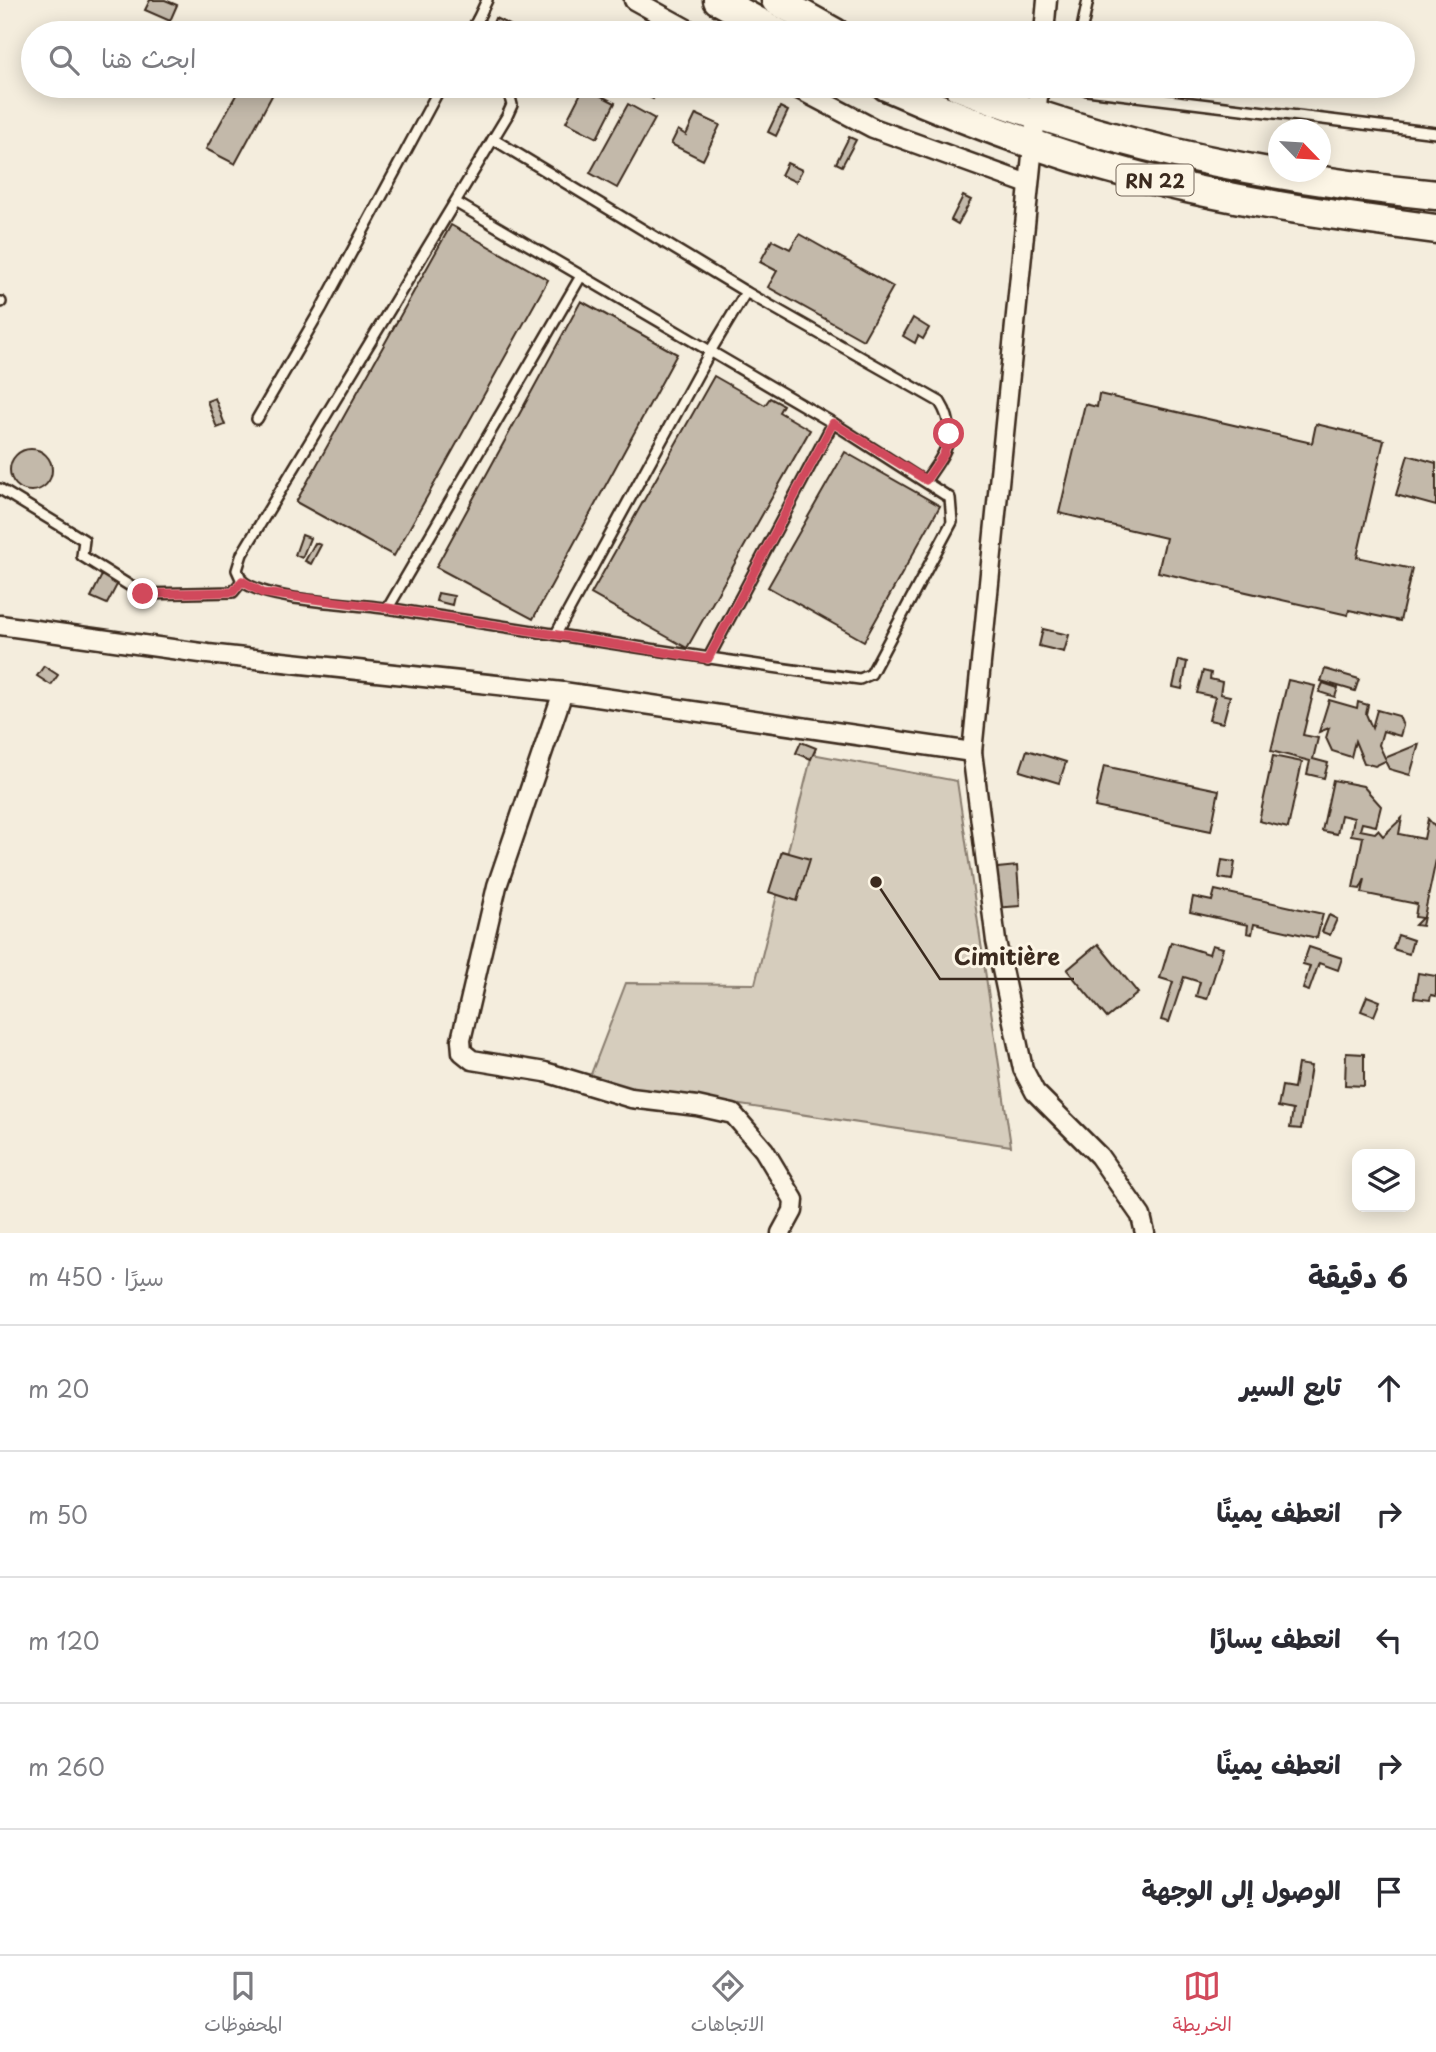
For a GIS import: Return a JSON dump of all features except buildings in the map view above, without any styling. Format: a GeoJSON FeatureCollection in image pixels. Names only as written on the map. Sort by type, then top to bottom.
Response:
{"type":"FeatureCollection","features":[{"type":"Feature","properties":{"kind":"highway"},"geometry":{"type":"LineString","coordinates":[[718,0],[756,21]]}},
{"type":"Feature","properties":{"kind":"highway"},"geometry":{"type":"LineString","coordinates":[[776,0],[814,21]]}},
{"type":"Feature","properties":{"kind":"highway","name":"RN 22"},"geometry":{"type":"LineString","coordinates":[[914,98],[969,122],[1127,174],[1276,207],[1436,229]]}},
{"type":"Feature","properties":{"kind":"highway","name":"RN 22"},"geometry":{"type":"LineString","coordinates":[[1038,99],[1189,155],[1269,172],[1436,195]]}},
{"type":"Feature","properties":{"kind":"street"},"geometry":{"type":"LineString","coordinates":[[634,0],[672,21]]}},
{"type":"Feature","properties":{"kind":"street"},"geometry":{"type":"LineString","coordinates":[[1045,21],[1047,0]]}},
{"type":"Feature","properties":{"kind":"street"},"geometry":{"type":"LineString","coordinates":[[816,98],[873,128],[1028,184]]}},
{"type":"Feature","properties":{"kind":"street"},"geometry":{"type":"LineString","coordinates":[[1038,99],[972,752],[996,941],[1023,1069],[1035,1092],[1100,1156],[1141,1216],[1145,1233]]}},
{"type":"Feature","properties":{"kind":"street"},"geometry":{"type":"LineString","coordinates":[[0,625],[208,654],[563,692],[972,752]]}},
{"type":"Feature","properties":{"kind":"street"},"geometry":{"type":"LineString","coordinates":[[563,692],[497,886],[461,1040],[462,1052],[472,1060],[545,1072],[631,1098],[697,1106],[733,1114],[764,1150],[794,1200],[793,1211],[781,1233]]}},
{"type":"Feature","properties":{"kind":"lane"},"geometry":{"type":"LineString","coordinates":[[478,19],[487,0]]}},
{"type":"Feature","properties":{"kind":"lane"},"geometry":{"type":"LineString","coordinates":[[1084,21],[1088,0]]}},
{"type":"Feature","properties":{"kind":"lane"},"geometry":{"type":"LineString","coordinates":[[257,419],[321,309],[435,98]]}},
{"type":"Feature","properties":{"kind":"lane"},"geometry":{"type":"LineString","coordinates":[[455,202],[833,423],[926,480],[950,498],[952,522],[872,674],[860,679],[708,659],[388,608],[263,593],[242,581],[237,570],[242,554],[493,139],[512,104],[510,98]]}},
{"type":"Feature","properties":{"kind":"lane"},"geometry":{"type":"LineString","coordinates":[[1152,98],[1436,133]]}},
{"type":"Feature","properties":{"kind":"lane"},"geometry":{"type":"LineString","coordinates":[[493,139],[746,292],[940,402],[949,417],[949,434],[944,454],[926,480]]}},
{"type":"Feature","properties":{"kind":"lane"},"geometry":{"type":"LineString","coordinates":[[388,608],[581,276]]}},
{"type":"Feature","properties":{"kind":"lane"},"geometry":{"type":"LineString","coordinates":[[556,634],[710,351],[746,292]]}},
{"type":"Feature","properties":{"kind":"lane"},"geometry":{"type":"LineString","coordinates":[[708,659],[833,423]]}},
{"type":"Feature","properties":{"kind":"lane"},"geometry":{"type":"LineString","coordinates":[[0,489],[84,540],[82,556],[143,594],[233,592],[242,581]]}},
{"type":"Feature","properties":{"kind":"shaded area"},"geometry":{"type":"Polygon","coordinates":[[[812,754],[957,781],[1011,1146],[588,1082],[626,983],[755,984],[812,754]]]}},
{"type":"Feature","properties":{"kind":"place","name":"Cimitière"},"geometry":{"type":"Point","coordinates":[876,882]}},
{"type":"Feature","properties":{"kind":"route"},"geometry":{"type":"LineString","coordinates":[[143,594],[233,592],[242,581],[251,589],[263,593],[388,608],[708,659],[833,423],[926,480],[944,454],[949,434]]}}]}
